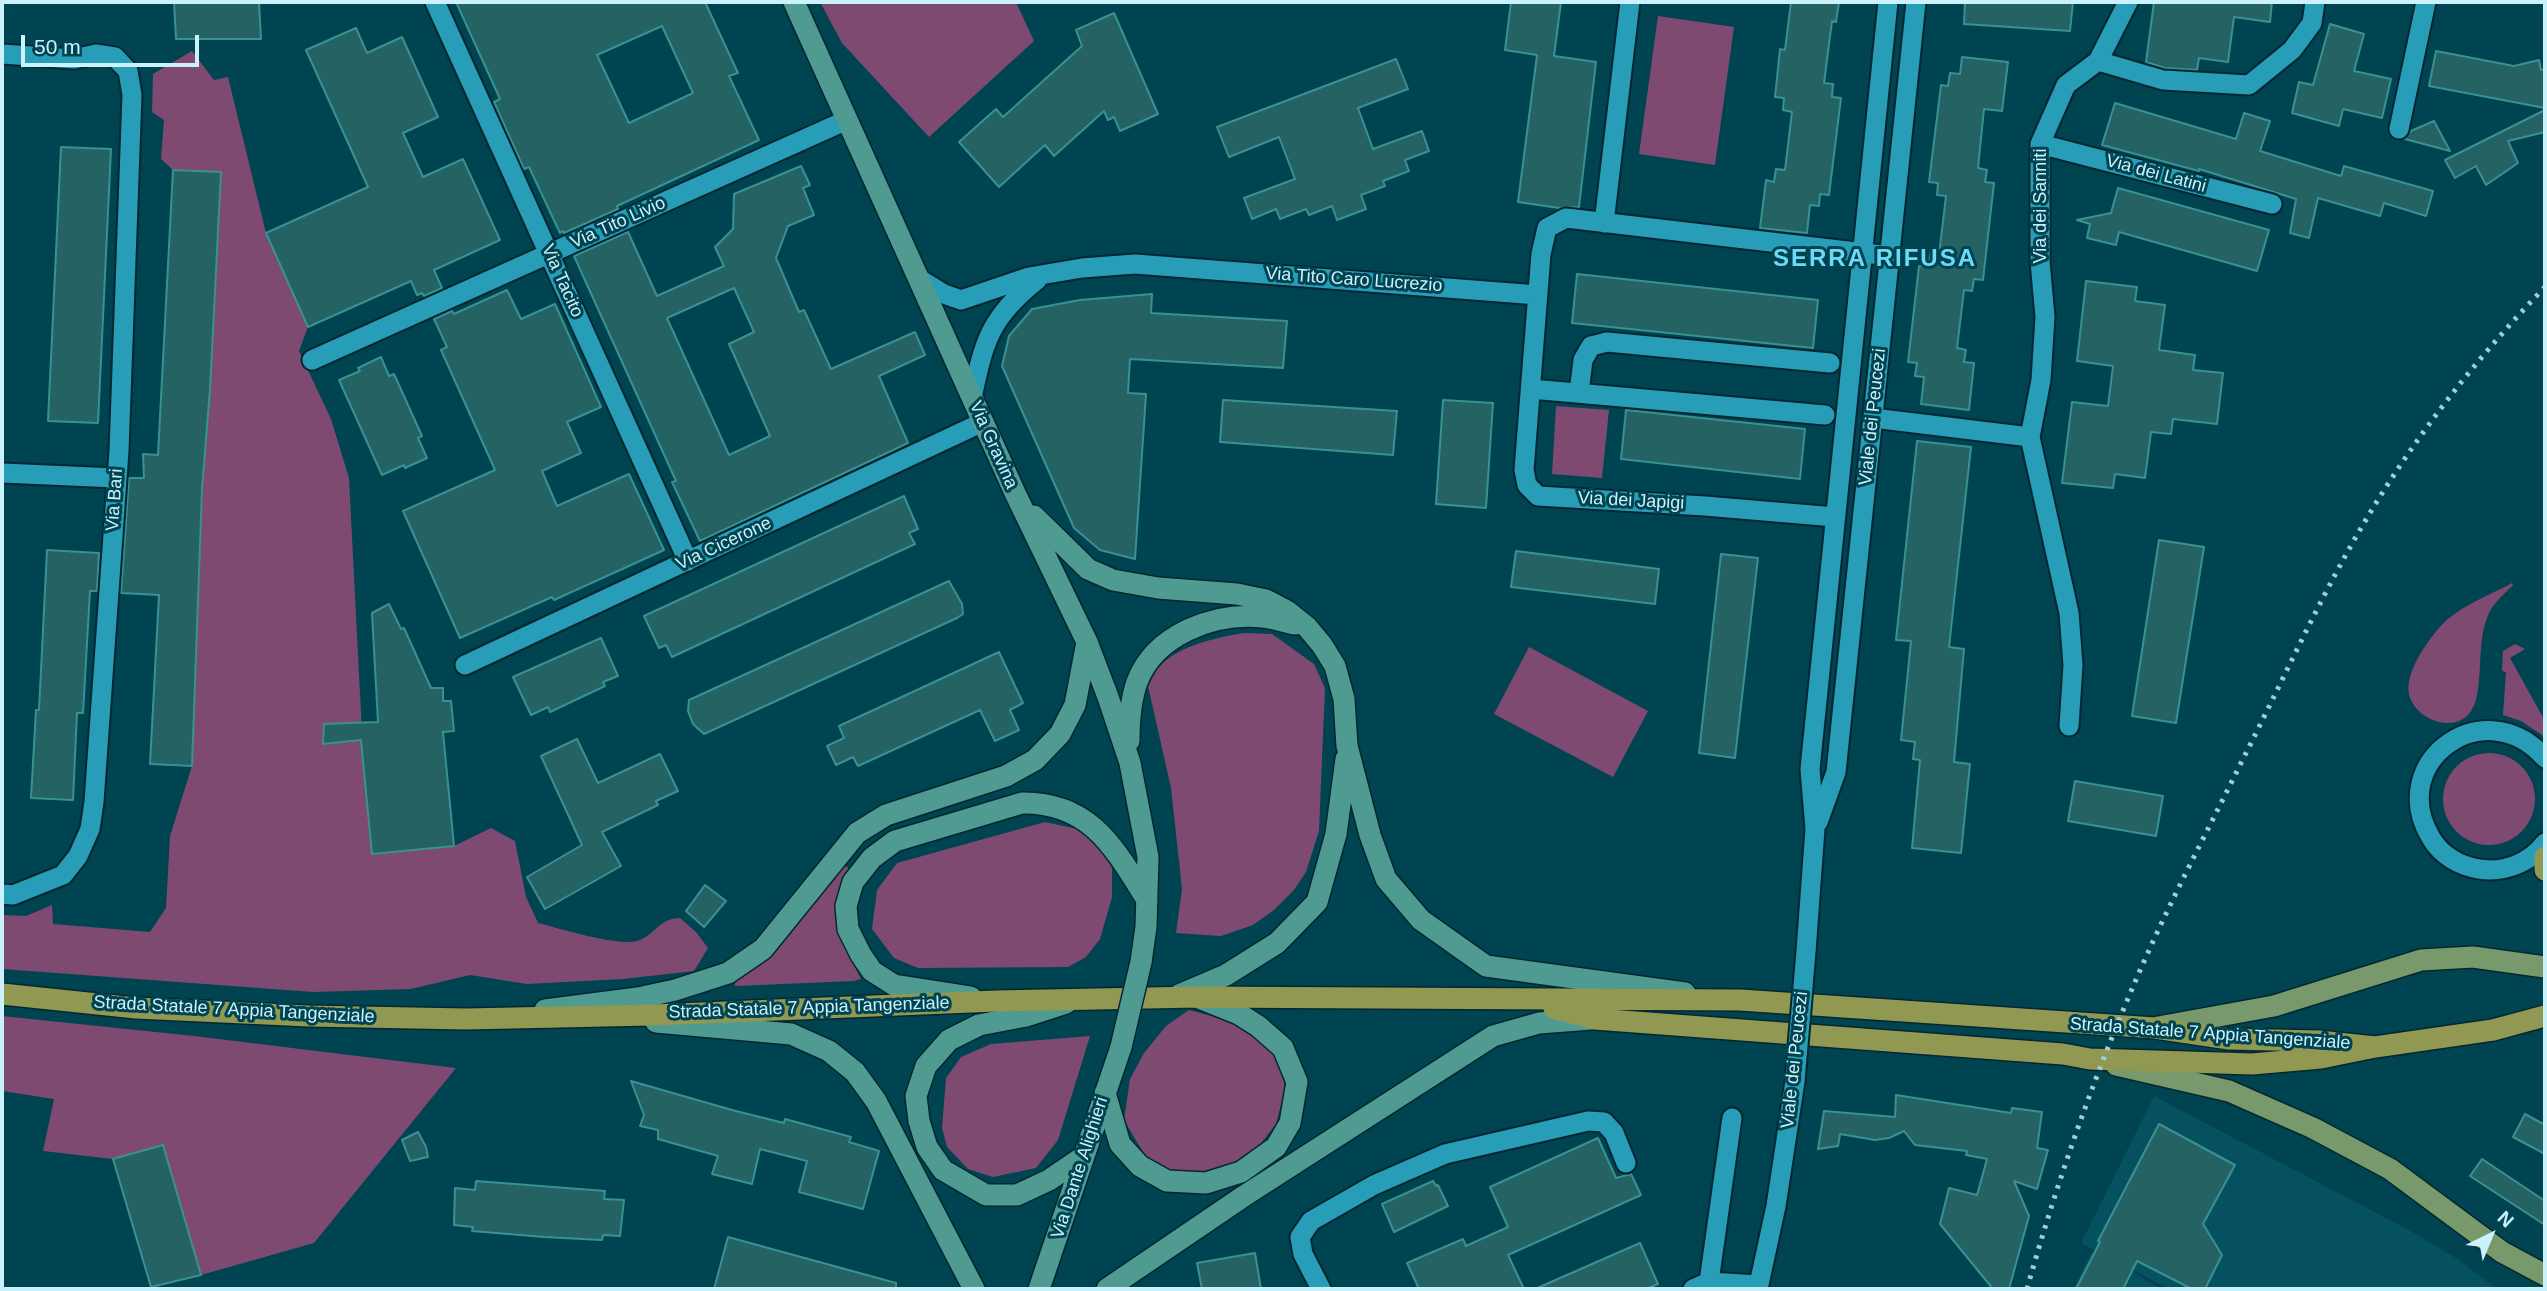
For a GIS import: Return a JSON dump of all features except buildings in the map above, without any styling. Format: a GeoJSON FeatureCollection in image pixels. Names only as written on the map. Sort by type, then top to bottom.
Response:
{"type":"FeatureCollection","features":[{"type":"Feature","properties":{"kind":"highway"},"geometry":{"type":"LineString","coordinates":[[2545,857],[2545,870]]}},
{"type":"Feature","properties":{"kind":"highway","name":"Strada Statale 7 Appia Tangenziale"},"geometry":{"type":"LineString","coordinates":[[2,994],[136,1008],[309,1016],[466,1019],[996,1001],[1072,1001]]}},
{"type":"Feature","properties":{"kind":"highway","name":"Strada Statale 7 Appia Tangenziale"},"geometry":{"type":"LineString","coordinates":[[1173,998],[1740,1000],[2155,1028],[2230,1038],[2319,1041],[2375,1047]]}},
{"type":"Feature","properties":{"kind":"highway"},"geometry":{"type":"LineString","coordinates":[[1072,1001],[1173,998]]}},
{"type":"Feature","properties":{"kind":"highway","name":"Strada Statale 7 Appia Tangenziale"},"geometry":{"type":"LineString","coordinates":[[1525,1000],[1595,1019],[2063,1054],[2090,1059],[2252,1064],[2321,1058],[2375,1047]]}},
{"type":"Feature","properties":{"kind":"highway"},"geometry":{"type":"LineString","coordinates":[[2375,1047],[2493,1030],[2545,1017]]}},
{"type":"Feature","properties":{"kind":"main road","name":"Via Gravina"},"geometry":{"type":"LineString","coordinates":[[794,2],[1015,493],[1087,642],[1108,697],[1130,763],[1147,856],[1146,927],[1141,962]]}},
{"type":"Feature","properties":{"kind":"main road"},"geometry":{"type":"LineString","coordinates":[[1015,493],[1044,529],[1088,569],[1113,580],[1158,588],[1237,594],[1266,600],[1287,611],[1307,627],[1335,666],[1344,699],[1347,747],[1336,834],[1317,902],[1277,943],[1226,975],[1173,998]]}},
{"type":"Feature","properties":{"kind":"main road"},"geometry":{"type":"LineString","coordinates":[[1130,763],[1129,715],[1138,680],[1154,655],[1174,638],[1199,625],[1227,618],[1264,617],[1307,627]]}},
{"type":"Feature","properties":{"kind":"main road"},"geometry":{"type":"LineString","coordinates":[[466,1019],[638,999],[728,973],[763,949],[857,833],[886,815],[1006,776],[1035,760],[1060,734],[1075,705],[1087,642]]}},
{"type":"Feature","properties":{"kind":"main road"},"geometry":{"type":"LineString","coordinates":[[1347,747],[1370,835],[1386,878],[1421,920],[1486,966],[1740,1000]]}},
{"type":"Feature","properties":{"kind":"main road"},"geometry":{"type":"LineString","coordinates":[[996,1001],[894,985],[872,971],[861,956],[848,929],[846,906],[853,882],[872,858],[895,841],[1022,803],[1038,802],[1081,816],[1098,831],[1113,846],[1146,900]]}},
{"type":"Feature","properties":{"kind":"main road"},"geometry":{"type":"LineString","coordinates":[[2155,1028],[2274,1006],[2421,960],[2473,957],[2545,967]]}},
{"type":"Feature","properties":{"kind":"main road","name":"Via Dante Alighieri"},"geometry":{"type":"LineString","coordinates":[[1039,1289],[1121,1047],[1141,962]]}},
{"type":"Feature","properties":{"kind":"main road"},"geometry":{"type":"LineString","coordinates":[[1105,1093],[1120,1144],[1140,1166],[1167,1181],[1206,1183],[1229,1176],[1241,1172],[1276,1147],[1290,1123],[1297,1082],[1283,1048],[1258,1026],[1239,1014],[1197,997]]}},
{"type":"Feature","properties":{"kind":"main road"},"geometry":{"type":"LineString","coordinates":[[1072,1001],[1026,1016],[979,1025],[949,1040],[926,1066],[916,1096],[919,1121],[927,1147],[943,1170],[986,1195],[1017,1195],[1049,1180],[1083,1157]]}},
{"type":"Feature","properties":{"kind":"main road"},"geometry":{"type":"LineString","coordinates":[[581,1017],[792,1034],[829,1051],[855,1072],[876,1101],[974,1289]]}},
{"type":"Feature","properties":{"kind":"main road"},"geometry":{"type":"LineString","coordinates":[[1107,1289],[1244,1196],[1493,1036],[1539,1023],[1595,1019]]}},
{"type":"Feature","properties":{"kind":"main road"},"geometry":{"type":"LineString","coordinates":[[2090,1059],[2229,1091],[2313,1128],[2390,1169],[2502,1252],[2545,1275]]}},
{"type":"Feature","properties":{"kind":"street","name":"Via Tacito"},"geometry":{"type":"LineString","coordinates":[[435,2],[688,561]]}},
{"type":"Feature","properties":{"kind":"street"},"geometry":{"type":"LineString","coordinates":[[1604,223],[1630,2]]}},
{"type":"Feature","properties":{"kind":"street","name":"Viale dei Peucezi"},"geometry":{"type":"LineString","coordinates":[[1759,1287],[1776,1206],[1796,1080],[1815,829],[1810,769],[1888,2]]}},
{"type":"Feature","properties":{"kind":"street","name":"Viale dei Peucezi"},"geometry":{"type":"LineString","coordinates":[[1815,829],[1836,772],[1916,2]]}},
{"type":"Feature","properties":{"kind":"street","name":"Via dei Sanniti"},"geometry":{"type":"LineString","coordinates":[[2069,726],[2073,665],[2068,613],[2030,437],[2041,380],[2045,317],[2040,261],[2040,144],[2066,85],[2098,61],[2128,2]]}},
{"type":"Feature","properties":{"kind":"street"},"geometry":{"type":"LineString","coordinates":[[2098,61],[2163,80],[2249,85],[2292,50],[2312,23],[2315,2]]}},
{"type":"Feature","properties":{"kind":"street"},"geometry":{"type":"LineString","coordinates":[[2399,129],[2426,2]]}},
{"type":"Feature","properties":{"kind":"street","name":"Via Bari"},"geometry":{"type":"LineString","coordinates":[[2,54],[74,59],[96,54],[115,57],[128,71],[132,95],[116,478],[90,829],[78,856],[63,875],[13,895],[2,894]]}},
{"type":"Feature","properties":{"kind":"street","name":"Via Tito Livio"},"geometry":{"type":"LineString","coordinates":[[312,360],[847,120]]}},
{"type":"Feature","properties":{"kind":"street","name":"Via dei Latini"},"geometry":{"type":"LineString","coordinates":[[2040,144],[2272,204]]}},
{"type":"Feature","properties":{"kind":"street"},"geometry":{"type":"LineString","coordinates":[[1538,295],[1541,254],[1547,228],[1566,218],[1890,256]]}},
{"type":"Feature","properties":{"kind":"street","name":"Via Tito Caro Lucrezio"},"geometry":{"type":"LineString","coordinates":[[918,278],[944,294],[961,300],[1029,277],[1082,268],[1135,264],[1538,295]]}},
{"type":"Feature","properties":{"kind":"street"},"geometry":{"type":"LineString","coordinates":[[972,398],[983,348],[996,320],[1018,295],[1044,275]]}},
{"type":"Feature","properties":{"kind":"street","name":"Via dei Japigi"},"geometry":{"type":"LineString","coordinates":[[1538,295],[1524,470],[1527,485],[1538,496],[1705,506],[1836,508]]}},
{"type":"Feature","properties":{"kind":"street"},"geometry":{"type":"LineString","coordinates":[[1579,393],[1583,360],[1591,346],[1607,342],[1829,363]]}},
{"type":"Feature","properties":{"kind":"street"},"geometry":{"type":"LineString","coordinates":[[1531,389],[1825,415]]}},
{"type":"Feature","properties":{"kind":"street"},"geometry":{"type":"LineString","coordinates":[[1873,418],[2030,437]]}},
{"type":"Feature","properties":{"kind":"street","name":"Via Cicerone"},"geometry":{"type":"LineString","coordinates":[[465,665],[983,422]]}},
{"type":"Feature","properties":{"kind":"street"},"geometry":{"type":"LineString","coordinates":[[2,473],[116,478]]}},
{"type":"Feature","properties":{"kind":"street"},"geometry":{"type":"LineString","coordinates":[[1836,508],[1864,502]]}},
{"type":"Feature","properties":{"kind":"street"},"geometry":{"type":"LineString","coordinates":[[2545,758],[2526,740],[2503,731],[2487,730],[2458,737],[2441,749],[2428,765],[2420,785],[2419,806],[2424,826],[2434,845],[2450,859],[2469,868],[2490,871],[2511,867],[2529,858],[2545,843]]}},
{"type":"Feature","properties":{"kind":"street"},"geometry":{"type":"LineString","coordinates":[[1732,1118],[1701,1286],[1759,1287]]}},
{"type":"Feature","properties":{"kind":"street"},"geometry":{"type":"LineString","coordinates":[[1321,1289],[1303,1254],[1300,1237],[1311,1221],[1374,1185],[1445,1154],[1588,1121],[1604,1122],[1614,1133],[1626,1163]]}},
{"type":"Feature","properties":{"kind":"shaded area"},"geometry":{"type":"Polygon","coordinates":[[[820,2],[1016,2],[1034,41],[929,137],[842,43],[820,2]]]}},
{"type":"Feature","properties":{"kind":"shaded area"},"geometry":{"type":"Polygon","coordinates":[[[1658,16],[1734,27],[1715,165],[1639,154],[1658,16]]]}},
{"type":"Feature","properties":{"kind":"shaded area"},"geometry":{"type":"Polygon","coordinates":[[[192,51],[214,80],[228,77],[266,233],[308,327],[299,351],[331,419],[349,478],[364,772],[372,853],[454,846],[491,828],[515,841],[526,897],[538,923],[588,936],[627,942],[643,939],[661,924],[680,918],[696,932],[708,948],[694,971],[623,979],[527,984],[470,975],[411,989],[313,992],[2,969],[2,915],[26,916],[52,905],[53,924],[150,932],[166,908],[170,836],[192,766],[202,501],[221,172],[173,170],[161,159],[164,120],[152,112],[153,74],[192,51]]]}},
{"type":"Feature","properties":{"kind":"shaded area"},"geometry":{"type":"Polygon","coordinates":[[[1556,406],[1609,410],[1602,478],[1552,474],[1556,406]]]}},
{"type":"Feature","properties":{"kind":"shaded area"},"geometry":{"type":"Polygon","coordinates":[[[2512,583],[2489,613],[2483,630],[2477,696],[2468,715],[2452,723],[2443,723],[2425,716],[2412,703],[2409,694],[2410,677],[2423,650],[2439,628],[2455,614],[2512,583]]]}},
{"type":"Feature","properties":{"kind":"shaded area"},"geometry":{"type":"Polygon","coordinates":[[[1244,633],[1272,634],[1314,664],[1325,688],[1319,831],[1306,872],[1294,890],[1274,910],[1253,925],[1221,936],[1176,933],[1182,889],[1171,788],[1148,686],[1160,666],[1177,653],[1211,640],[1244,633]]]}},
{"type":"Feature","properties":{"kind":"shaded area"},"geometry":{"type":"Polygon","coordinates":[[[2515,644],[2525,649],[2510,658],[2545,721],[2545,737],[2521,721],[2503,715],[2506,672],[2502,671],[2503,651],[2515,644]]]}},
{"type":"Feature","properties":{"kind":"shaded area"},"geometry":{"type":"Polygon","coordinates":[[[1529,647],[1648,711],[1613,777],[1494,714],[1529,647]]]}},
{"type":"Feature","properties":{"kind":"shaded area"},"geometry":{"type":"Polygon","coordinates":[[[2489,753],[2506,757],[2521,767],[2531,782],[2535,799],[2531,816],[2521,831],[2506,841],[2489,845],[2472,841],[2457,831],[2447,816],[2443,799],[2447,782],[2457,767],[2472,757],[2489,753]]]}},
{"type":"Feature","properties":{"kind":"shaded area"},"geometry":{"type":"Polygon","coordinates":[[[1045,822],[1077,829],[1106,847],[1112,869],[1112,897],[1100,939],[1086,957],[1068,967],[918,968],[894,958],[872,929],[877,890],[897,863],[1045,822]]]}},
{"type":"Feature","properties":{"kind":"shaded area"},"geometry":{"type":"Polygon","coordinates":[[[841,866],[848,867],[842,942],[861,979],[735,986],[735,981],[756,966],[841,866]]]}},
{"type":"Feature","properties":{"kind":"shaded area"},"geometry":{"type":"Polygon","coordinates":[[[1189,1010],[1234,1022],[1280,1056],[1285,1089],[1276,1124],[1258,1147],[1226,1170],[1183,1176],[1147,1159],[1124,1120],[1130,1079],[1144,1053],[1166,1026],[1189,1010]]]}},
{"type":"Feature","properties":{"kind":"shaded area"},"geometry":{"type":"Polygon","coordinates":[[[2,1016],[456,1068],[314,1243],[201,1275],[163,1145],[113,1159],[43,1151],[54,1099],[2,1091],[2,1016]]]}},
{"type":"Feature","properties":{"kind":"shaded area"},"geometry":{"type":"Polygon","coordinates":[[[1090,1036],[1058,1140],[1036,1168],[993,1177],[968,1169],[947,1147],[942,1128],[946,1078],[961,1057],[991,1044],[1090,1036]]]}},
{"type":"Feature","properties":{"kind":"shaded area"},"geometry":{"type":"Polygon","coordinates":[[[2154,1096],[2407,1229],[2456,1258],[2497,1289],[2169,1289],[2081,1243],[2154,1096]]]}},
{"type":"Feature","properties":{"kind":"shaded area"},"geometry":{"type":"Polygon","coordinates":[[[2092,1251],[2133,1272],[2161,1289],[2073,1289],[2092,1251]]]}},
{"type":"Feature","properties":{"kind":"railway"},"geometry":{"type":"LineString","coordinates":[[2027,1289],[2076,1134],[2135,982],[2173,898],[2324,596],[2373,507],[2418,440],[2491,346],[2545,287]]}},
{"type":"Feature","properties":{"kind":"district","name":"SERRA RIFUSA"},"geometry":{"type":"Point","coordinates":[1875,259]}}]}
